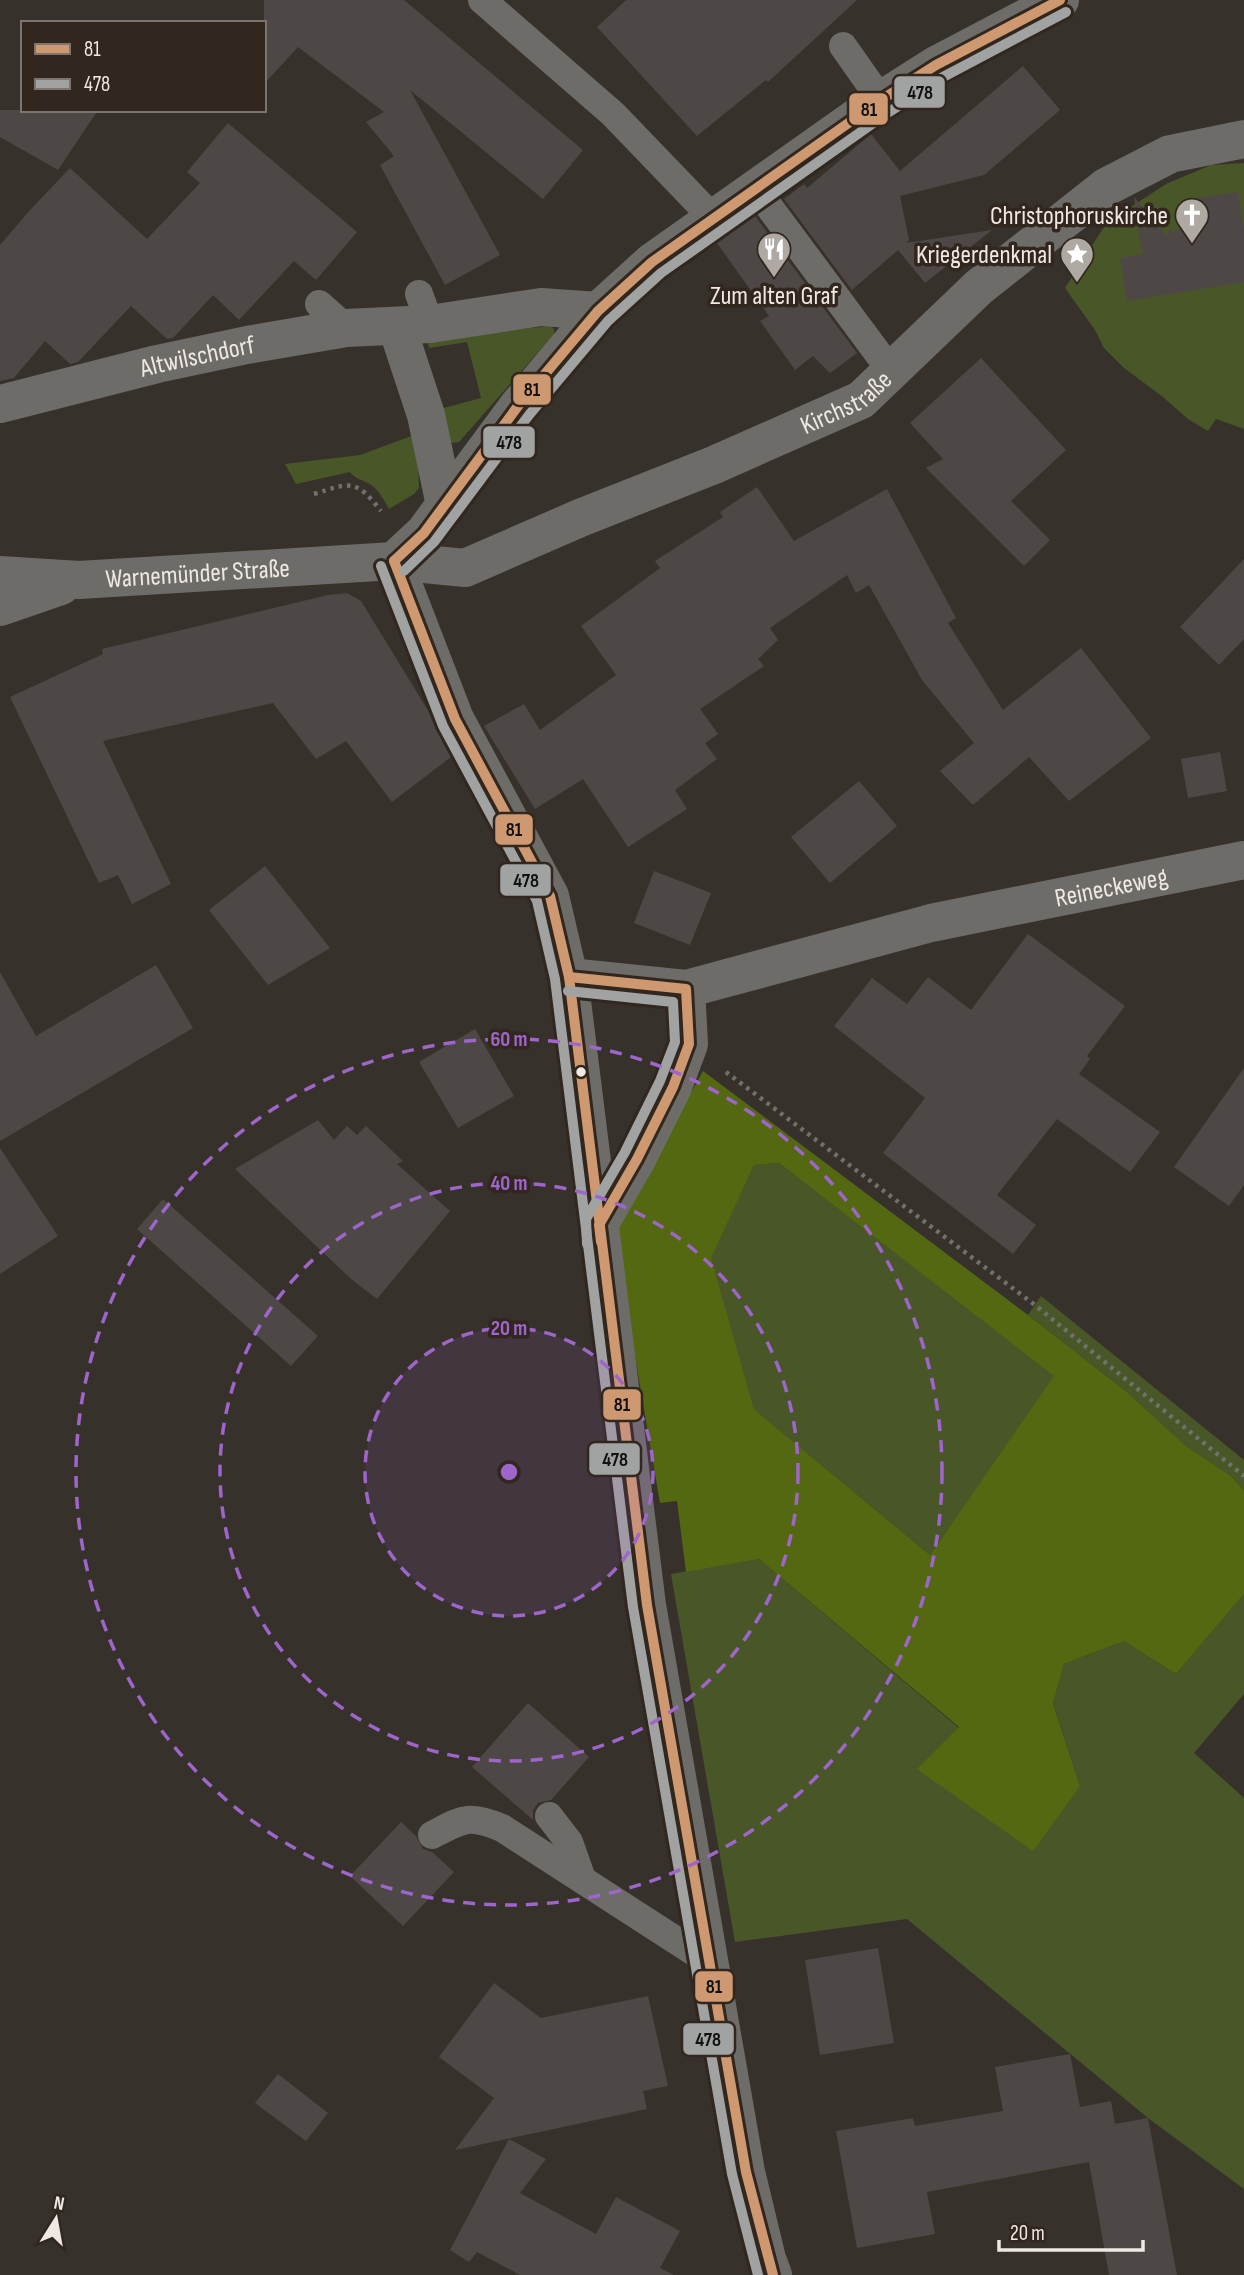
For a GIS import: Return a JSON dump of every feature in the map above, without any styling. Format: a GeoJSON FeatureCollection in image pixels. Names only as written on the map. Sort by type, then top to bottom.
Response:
{"type":"FeatureCollection","features":[{"type":"Feature","properties":{"kind":"street"},"geometry":{"type":"LineString","coordinates":[[764,2270],[647,1605],[569,977],[550,897],[455,719],[394,561],[424,533],[518,406],[598,311],[652,262],[881,100],[936,65],[1060,0]]}},
{"type":"Feature","properties":{"kind":"street","name":"Kirchstraße"},"geometry":{"type":"LineString","coordinates":[[394,561],[465,568],[579,518],[714,465],[861,400],[979,287],[1106,187],[1170,154],[1244,139]]}},
{"type":"Feature","properties":{"kind":"street","name":"Altwilschdorf"},"geometry":{"type":"LineString","coordinates":[[0,404],[150,355],[247,345],[415,315],[541,307],[598,311]]}},
{"type":"Feature","properties":{"kind":"street"},"geometry":{"type":"LineString","coordinates":[[415,315],[426,415],[445,505]]}},
{"type":"Feature","properties":{"kind":"street","name":"Warnemünder Straße"},"geometry":{"type":"LineString","coordinates":[[0,575],[79,580],[394,561]]}},
{"type":"Feature","properties":{"kind":"street"},"geometry":{"type":"LineString","coordinates":[[0,607],[79,580]]}},
{"type":"Feature","properties":{"kind":"street","name":"Reineckeweg"},"geometry":{"type":"LineString","coordinates":[[569,977],[686,989],[931,923],[1244,860]]}},
{"type":"Feature","properties":{"kind":"street"},"geometry":{"type":"LineString","coordinates":[[598,1225],[637,1159],[673,1087],[689,1044],[686,989]]}},
{"type":"Feature","properties":{"kind":"lane"},"geometry":{"type":"LineString","coordinates":[[482,0],[613,114],[714,219]]}},
{"type":"Feature","properties":{"kind":"lane"},"geometry":{"type":"LineString","coordinates":[[843,46],[881,100]]}},
{"type":"Feature","properties":{"kind":"lane"},"geometry":{"type":"LineString","coordinates":[[756,189],[891,372]]}},
{"type":"Feature","properties":{"kind":"lane"},"geometry":{"type":"LineString","coordinates":[[318,303],[346,328]]}},
{"type":"Feature","properties":{"kind":"lane"},"geometry":{"type":"LineString","coordinates":[[549,1816],[569,1842],[582,1879]]}},
{"type":"Feature","properties":{"kind":"lane"},"geometry":{"type":"LineString","coordinates":[[432,1835],[457,1822],[479,1818],[502,1828],[708,1961]]}},
{"type":"Feature","properties":{"kind":"path"},"geometry":{"type":"LineString","coordinates":[[314,494],[340,485],[353,485],[366,492],[384,514],[394,561]]}},
{"type":"Feature","properties":{"kind":"path"},"geometry":{"type":"LineString","coordinates":[[689,1044],[1035,1305],[1244,1476]]}},
{"type":"Feature","properties":{"kind":"green space"},"geometry":{"type":"Polygon","coordinates":[[[1244,163],[1244,429],[1216,419],[1208,431],[1188,419],[1124,368],[1104,348],[1095,330],[1065,288],[1104,227],[1117,216],[1166,184],[1211,165],[1244,163]]]}},
{"type":"Feature","properties":{"kind":"green space"},"geometry":{"type":"Polygon","coordinates":[[[550,326],[554,329],[554,334],[459,442],[451,443],[440,409],[481,398],[467,342],[429,348],[427,339],[550,326]]]}},
{"type":"Feature","properties":{"kind":"green space"},"geometry":{"type":"Polygon","coordinates":[[[417,434],[419,488],[389,509],[373,486],[350,472],[296,484],[285,464],[360,455],[417,434]]]}},
{"type":"Feature","properties":{"kind":"green space"},"geometry":{"type":"Polygon","coordinates":[[[703,1071],[1028,1315],[1127,1392],[1186,1446],[1231,1476],[1244,1490],[1244,1594],[1176,1674],[1124,1641],[1064,1664],[1053,1703],[1080,1786],[1033,1851],[917,1769],[959,1727],[759,1559],[686,1572],[677,1501],[660,1503],[614,1233],[703,1071]],[[779,1163],[754,1165],[711,1258],[754,1409],[930,1555],[1054,1376],[779,1163]]]}},
{"type":"Feature","properties":{"kind":"green space"},"geometry":{"type":"Polygon","coordinates":[[[779,1163],[1055,1376],[930,1555],[754,1409],[710,1258],[754,1165],[779,1163]]]}},
{"type":"Feature","properties":{"kind":"green space"},"geometry":{"type":"Polygon","coordinates":[[[1041,1296],[1244,1460],[1244,1490],[1231,1476],[1186,1446],[1127,1392],[1028,1315],[1041,1296]]]}},
{"type":"Feature","properties":{"kind":"green space"},"geometry":{"type":"Polygon","coordinates":[[[759,1559],[959,1728],[918,1769],[1080,1786],[1053,1702],[1064,1664],[1124,1641],[1176,1674],[1244,1594],[1244,1694],[1194,1753],[1244,1798],[1244,2189],[1148,2118],[907,1919],[735,1942],[671,1574],[759,1559]]]}},
{"type":"Feature","properties":{"kind":"building"},"geometry":{"type":"Polygon","coordinates":[[[264,0],[404,0],[583,150],[543,199],[410,90],[500,255],[445,285],[380,165],[394,156],[366,122],[384,112],[298,47],[266,82],[264,0]]]}},
{"type":"Feature","properties":{"kind":"building"},"geometry":{"type":"Polygon","coordinates":[[[626,0],[857,0],[768,82],[766,80],[697,136],[597,27],[626,0]]]}},
{"type":"Feature","properties":{"kind":"building"},"geometry":{"type":"Polygon","coordinates":[[[1023,66],[1060,110],[984,175],[900,196],[909,240],[906,243],[992,230],[925,283],[898,250],[852,290],[784,199],[804,184],[807,188],[871,134],[900,171],[1023,66]]]}},
{"type":"Feature","properties":{"kind":"building"},"geometry":{"type":"Polygon","coordinates":[[[0,110],[97,112],[58,170],[0,137],[0,110]]]}},
{"type":"Feature","properties":{"kind":"building"},"geometry":{"type":"Polygon","coordinates":[[[228,123],[357,232],[316,280],[294,261],[239,320],[213,295],[173,338],[167,339],[131,306],[78,362],[70,364],[45,341],[14,378],[0,381],[0,245],[31,209],[70,168],[147,239],[200,183],[187,172],[228,123]]]}},
{"type":"Feature","properties":{"kind":"building","name":"Christophoruskirche"},"geometry":{"type":"Polygon","coordinates":[[[1238,192],[1244,229],[1244,282],[1127,301],[1120,258],[1142,254],[1134,197],[1169,238],[1167,231],[1193,227],[1189,199],[1238,192]]]}},
{"type":"Feature","properties":{"kind":"building","name":"Zum alten Graf"},"geometry":{"type":"Polygon","coordinates":[[[755,216],[857,353],[830,373],[813,356],[795,370],[760,321],[769,316],[717,243],[755,216]]]}},
{"type":"Feature","properties":{"kind":"building"},"geometry":{"type":"Polygon","coordinates":[[[981,358],[1066,450],[1011,501],[1050,540],[1024,566],[926,468],[943,459],[910,423],[981,358]]]}},
{"type":"Feature","properties":{"kind":"building"},"geometry":{"type":"Polygon","coordinates":[[[757,487],[794,541],[887,489],[956,618],[948,623],[1003,710],[1081,648],[1151,738],[1069,801],[1029,757],[973,805],[940,771],[974,743],[922,680],[869,585],[856,593],[847,575],[770,628],[778,640],[758,659],[764,666],[700,709],[718,734],[705,743],[717,759],[675,790],[687,809],[628,847],[583,779],[535,809],[484,726],[524,704],[540,730],[616,675],[581,626],[660,568],[655,561],[723,517],[720,512],[757,487]]]}},
{"type":"Feature","properties":{"kind":"building"},"geometry":{"type":"Polygon","coordinates":[[[1244,559],[1244,639],[1219,665],[1180,627],[1244,559]]]}},
{"type":"Feature","properties":{"kind":"building"},"geometry":{"type":"Polygon","coordinates":[[[347,593],[361,601],[429,712],[451,757],[392,802],[346,741],[316,759],[273,703],[103,741],[171,884],[132,904],[118,875],[99,883],[10,697],[103,654],[102,649],[328,595],[347,593]]]}},
{"type":"Feature","properties":{"kind":"building"},"geometry":{"type":"Polygon","coordinates":[[[1220,752],[1227,791],[1188,798],[1181,759],[1220,752]]]}},
{"type":"Feature","properties":{"kind":"building"},"geometry":{"type":"Polygon","coordinates":[[[859,781],[897,826],[830,883],[791,837],[859,781]]]}},
{"type":"Feature","properties":{"kind":"building"},"geometry":{"type":"Polygon","coordinates":[[[265,866],[330,948],[268,985],[209,910],[265,866]]]}},
{"type":"Feature","properties":{"kind":"building"},"geometry":{"type":"Polygon","coordinates":[[[654,871],[711,893],[690,945],[634,923],[654,871]]]}},
{"type":"Feature","properties":{"kind":"building"},"geometry":{"type":"Polygon","coordinates":[[[1028,934],[1125,1006],[1087,1056],[1090,1059],[1079,1074],[1160,1132],[1130,1172],[1057,1119],[997,1195],[1036,1225],[1013,1254],[883,1153],[925,1098],[834,1026],[872,978],[907,1004],[928,977],[971,1010],[1028,934]]]}},
{"type":"Feature","properties":{"kind":"building"},"geometry":{"type":"Polygon","coordinates":[[[156,965],[193,1028],[0,1141],[0,972],[36,1036],[156,965]]]}},
{"type":"Feature","properties":{"kind":"building"},"geometry":{"type":"Polygon","coordinates":[[[475,1029],[514,1096],[458,1128],[419,1062],[475,1029]]]}},
{"type":"Feature","properties":{"kind":"building"},"geometry":{"type":"Polygon","coordinates":[[[1244,1068],[1244,1185],[1229,1206],[1174,1167],[1244,1068]]]}},
{"type":"Feature","properties":{"kind":"building"},"geometry":{"type":"Polygon","coordinates":[[[318,1120],[334,1140],[347,1126],[357,1135],[366,1126],[403,1161],[397,1164],[450,1211],[377,1299],[351,1279],[235,1169],[318,1120]]]}},
{"type":"Feature","properties":{"kind":"building"},"geometry":{"type":"Polygon","coordinates":[[[0,1148],[58,1236],[0,1274],[0,1148]]]}},
{"type":"Feature","properties":{"kind":"building"},"geometry":{"type":"Polygon","coordinates":[[[163,1199],[318,1336],[291,1366],[137,1229],[163,1199]]]}},
{"type":"Feature","properties":{"kind":"building"},"geometry":{"type":"Polygon","coordinates":[[[528,1703],[589,1757],[551,1800],[538,1803],[533,1810],[533,1820],[472,1767],[528,1703]]]}},
{"type":"Feature","properties":{"kind":"building"},"geometry":{"type":"Polygon","coordinates":[[[401,1822],[416,1836],[423,1849],[432,1852],[454,1872],[403,1926],[350,1876],[401,1822]]]}},
{"type":"Feature","properties":{"kind":"building"},"geometry":{"type":"Polygon","coordinates":[[[878,1948],[894,2043],[820,2055],[805,1960],[878,1948]]]}},
{"type":"Feature","properties":{"kind":"building"},"geometry":{"type":"Polygon","coordinates":[[[494,1983],[541,2018],[648,1996],[668,2086],[643,2091],[647,2109],[455,2150],[494,2098],[439,2057],[494,1983]]]}},
{"type":"Feature","properties":{"kind":"building"},"geometry":{"type":"Polygon","coordinates":[[[1070,2054],[1080,2107],[1111,2101],[1115,2124],[1148,2118],[1177,2275],[1109,2275],[1089,2162],[927,2192],[935,2234],[857,2248],[836,2131],[913,2118],[915,2126],[1003,2111],[995,2067],[1070,2054]]]}},
{"type":"Feature","properties":{"kind":"building"},"geometry":{"type":"Polygon","coordinates":[[[278,2074],[328,2113],[306,2141],[255,2103],[278,2074]]]}},
{"type":"Feature","properties":{"kind":"building"},"geometry":{"type":"Polygon","coordinates":[[[509,2139],[546,2159],[520,2193],[596,2234],[616,2197],[680,2231],[660,2268],[674,2275],[520,2275],[477,2252],[469,2262],[450,2250],[509,2139]]]}},
{"type":"Feature","properties":{"kind":"transit line","name":"81"},"geometry":{"type":"LineString","coordinates":[[394,561],[424,533],[518,406],[598,311],[652,262],[881,100],[936,65],[1060,0]]}},
{"type":"Feature","properties":{"kind":"transit line","name":"478"},"geometry":{"type":"LineString","coordinates":[[404,571],[434,542],[529,415],[608,321],[661,273],[943,77],[1066,12]]}},
{"type":"Feature","properties":{"kind":"transit line","name":"81"},"geometry":{"type":"LineString","coordinates":[[394,561],[455,719],[550,896],[569,977],[647,1605],[746,2172],[773,2275]]}},
{"type":"Feature","properties":{"kind":"transit line","name":"478"},"geometry":{"type":"LineString","coordinates":[[381,566],[443,726],[537,901],[555,979],[633,1607],[732,2174],[758,2275]]}},
{"type":"Feature","properties":{"kind":"transit line","name":"81"},"geometry":{"type":"LineString","coordinates":[[569,977],[686,989],[689,1044],[673,1087],[637,1159],[599,1225],[601,1242]]}},
{"type":"Feature","properties":{"kind":"transit line","name":"478"},"geometry":{"type":"LineString","coordinates":[[568,991],[673,1002],[675,1042],[660,1081],[625,1152],[586,1219],[587,1244]]}},
{"type":"Feature","properties":{"kind":"place","name":"Christophoruskirche"},"geometry":{"type":"Point","coordinates":[1192,245]}},
{"type":"Feature","properties":{"kind":"place","name":"Zum alten Graf"},"geometry":{"type":"Point","coordinates":[774,279]}},
{"type":"Feature","properties":{"kind":"place","name":"Kriegerdenkmal"},"geometry":{"type":"Point","coordinates":[1077,284]}}]}
